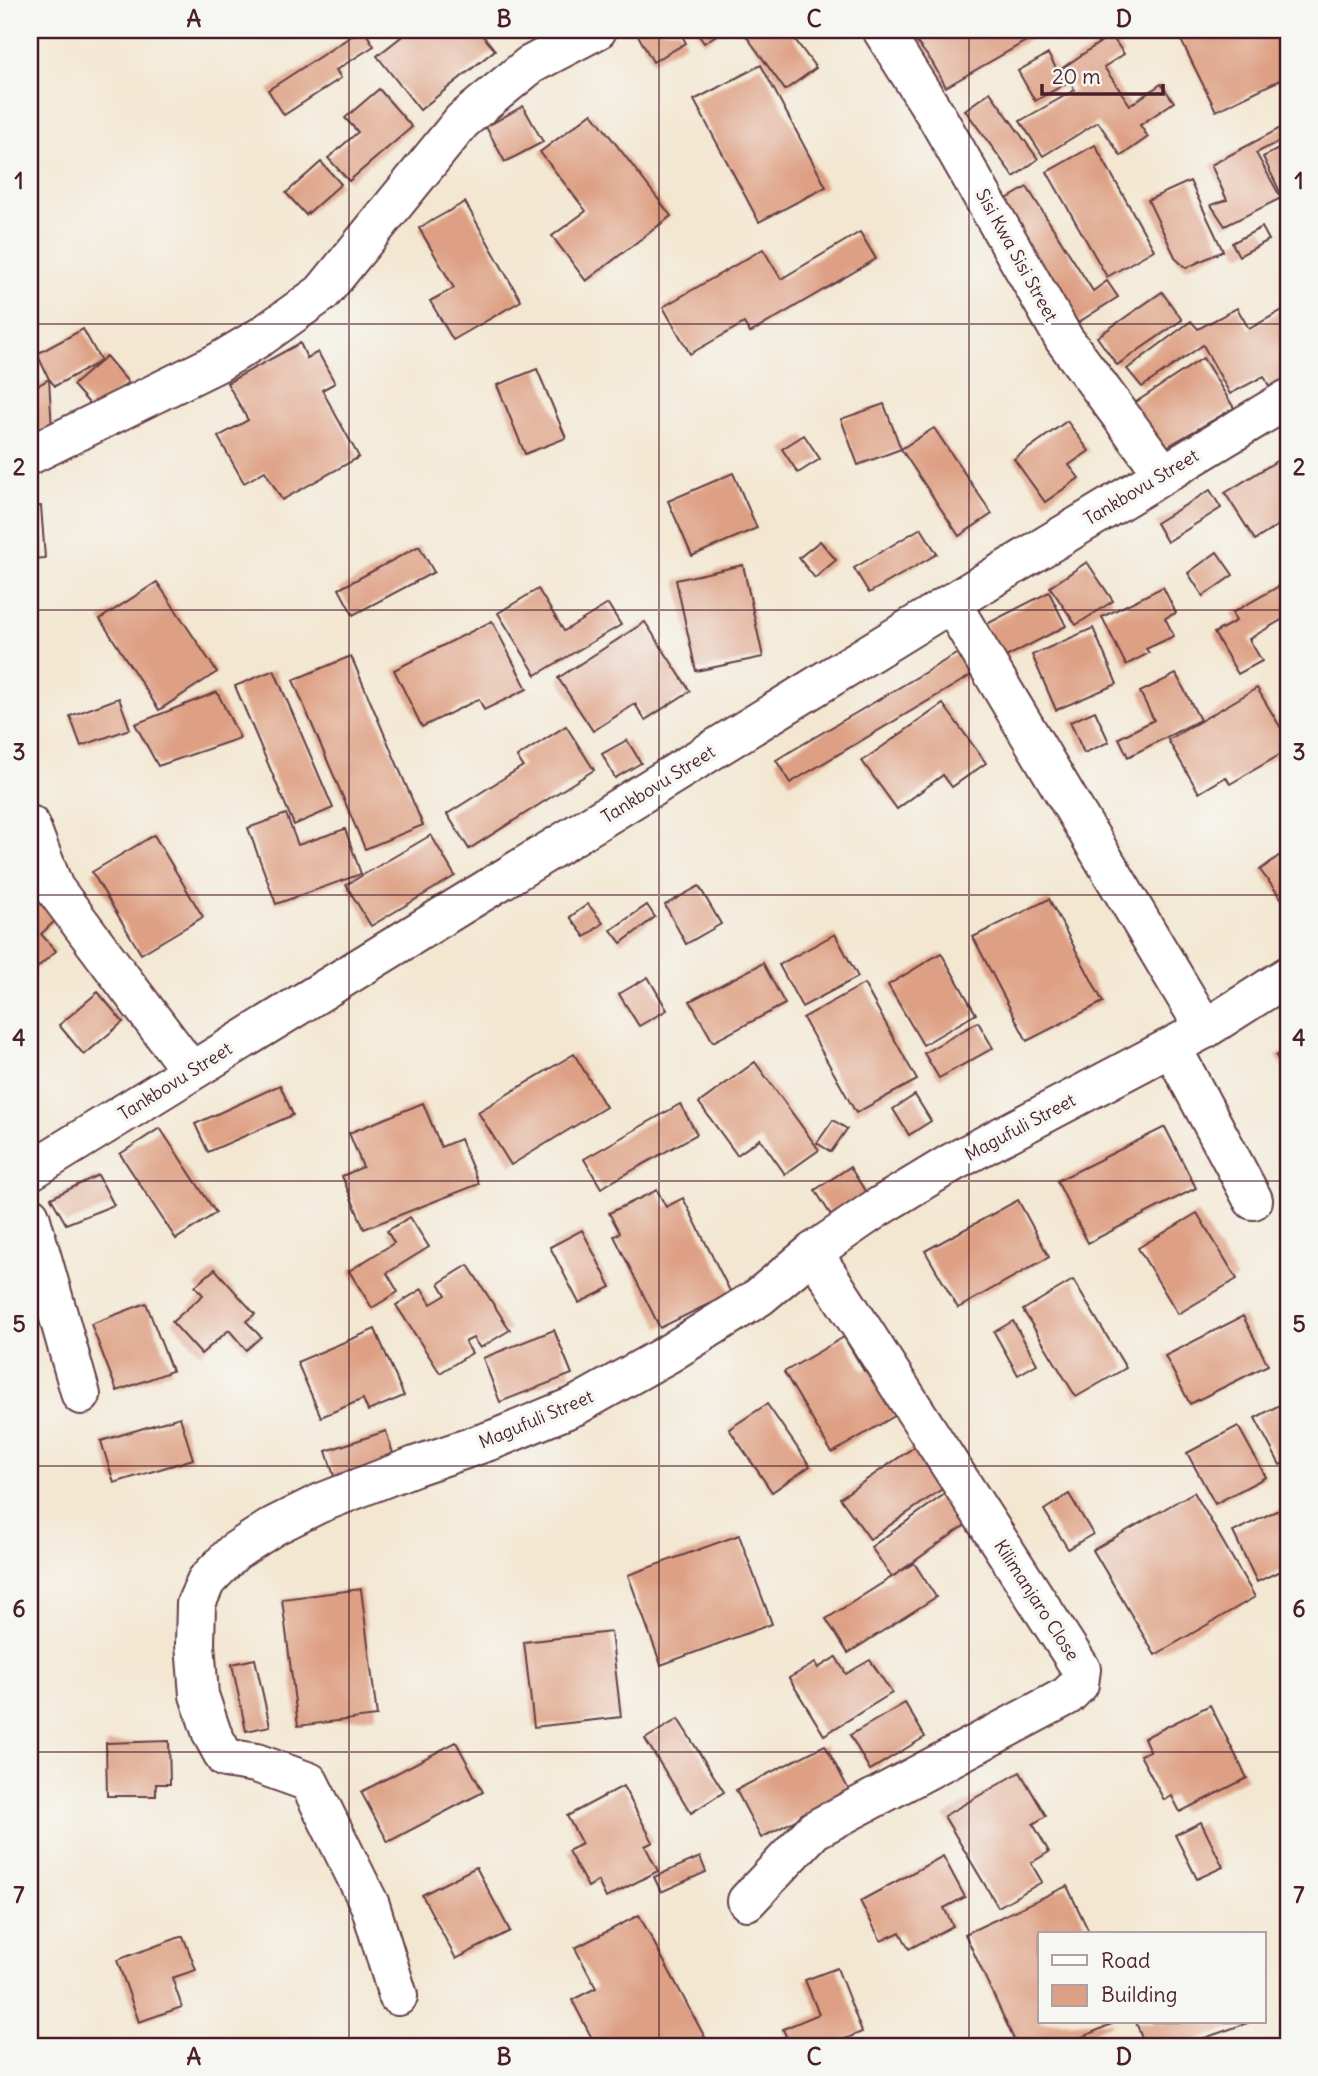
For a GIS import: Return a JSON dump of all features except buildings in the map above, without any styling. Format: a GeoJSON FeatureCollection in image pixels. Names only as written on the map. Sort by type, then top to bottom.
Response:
{"type":"FeatureCollection","features":[{"type":"Feature","properties":{"kind":"street"},"geometry":{"type":"LineString","coordinates":[[30,455],[217,363],[262,336],[322,293],[462,121],[530,65],[597,30]]}},
{"type":"Feature","properties":{"kind":"street","name":"Sisi Kwa Sisi Street"},"geometry":{"type":"LineString","coordinates":[[882,30],[937,117],[1064,339],[1163,473]]}},
{"type":"Feature","properties":{"kind":"street","name":"Tankbovu Street"},"geometry":{"type":"LineString","coordinates":[[30,1171],[951,603],[1288,399]]}},
{"type":"Feature","properties":{"kind":"street"},"geometry":{"type":"LineString","coordinates":[[951,603],[1205,1029]]}},
{"type":"Feature","properties":{"kind":"street"},"geometry":{"type":"LineString","coordinates":[[30,825],[54,888],[191,1072]]}},
{"type":"Feature","properties":{"kind":"street","name":"Magufuli Street"},"geometry":{"type":"LineString","coordinates":[[398,1996],[370,1905],[309,1783],[256,1763],[225,1758],[212,1734],[199,1695],[195,1644],[196,1604],[206,1581],[234,1552],[274,1525],[318,1504],[415,1466],[495,1439],[577,1405],[668,1354],[760,1297],[813,1252],[877,1208],[953,1162],[1172,1048],[1288,976]]}},
{"type":"Feature","properties":{"kind":"street"},"geometry":{"type":"LineString","coordinates":[[1172,1048],[1253,1200]]}},
{"type":"Feature","properties":{"kind":"street"},"geometry":{"type":"LineString","coordinates":[[30,1216],[80,1395]]}},
{"type":"Feature","properties":{"kind":"street","name":"Kilimanjaro Close"},"geometry":{"type":"LineString","coordinates":[[747,1901],[814,1830],[1068,1696],[1079,1684],[1081,1669],[813,1252]]}}]}
